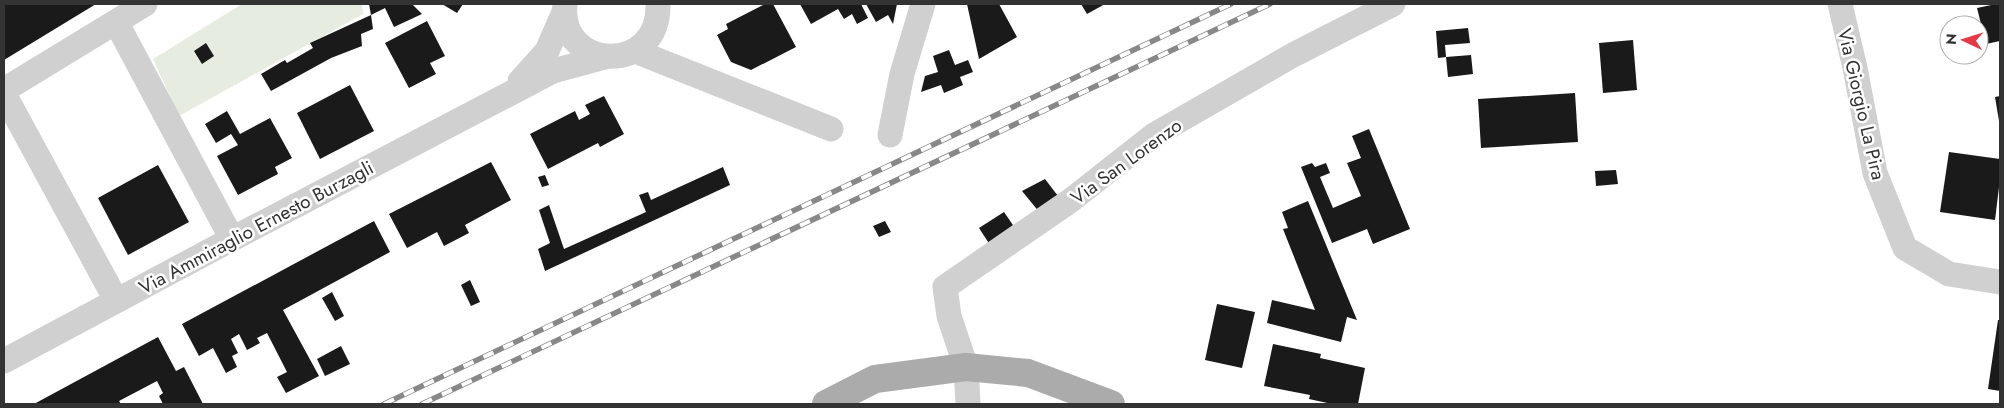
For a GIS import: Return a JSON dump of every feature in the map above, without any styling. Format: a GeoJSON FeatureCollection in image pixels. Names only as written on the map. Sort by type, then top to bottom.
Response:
{"type":"FeatureCollection","features":[{"type":"Feature","properties":{"kind":"main road"},"geometry":{"type":"LineString","coordinates":[[826,404],[875,379],[966,367],[1028,373],[1111,404]]}},
{"type":"Feature","properties":{"kind":"street"},"geometry":{"type":"LineString","coordinates":[[116,300],[4,92],[146,4]]}},
{"type":"Feature","properties":{"kind":"street"},"geometry":{"type":"LineString","coordinates":[[658,4],[658,16],[654,30],[646,42],[635,51],[831,129]]}},
{"type":"Feature","properties":{"kind":"street"},"geometry":{"type":"LineString","coordinates":[[890,135],[902,74],[923,4]]}},
{"type":"Feature","properties":{"kind":"street","name":"Via San Lorenzo"},"geometry":{"type":"LineString","coordinates":[[966,367],[949,316],[945,287],[1070,201],[1154,135],[1293,55],[1393,4]]}},
{"type":"Feature","properties":{"kind":"street","name":"Via Giorgio La Pira"},"geometry":{"type":"LineString","coordinates":[[1840,4],[1855,68],[1875,173],[1905,248],[1949,274],[2000,282]]}},
{"type":"Feature","properties":{"kind":"street","name":"Via Ammiraglio Ernesto Burzagli"},"geometry":{"type":"LineString","coordinates":[[565,8],[568,28],[576,42],[590,52],[604,57]]}},
{"type":"Feature","properties":{"kind":"street","name":"Via Ammiraglio Ernesto Burzagli"},"geometry":{"type":"LineString","coordinates":[[508,94],[547,51],[565,8]]}},
{"type":"Feature","properties":{"kind":"street"},"geometry":{"type":"LineString","coordinates":[[116,22],[232,239]]}},
{"type":"Feature","properties":{"kind":"street","name":"Via Ammiraglio Ernesto Burzagli"},"geometry":{"type":"LineString","coordinates":[[4,361],[116,300],[553,71],[604,57],[620,57],[635,51]]}},
{"type":"Feature","properties":{"kind":"street"},"geometry":{"type":"LineString","coordinates":[[966,367],[968,404]]}},
{"type":"Feature","properties":{"kind":"shaded area"},"geometry":{"type":"Polygon","coordinates":[[[242,4],[362,4],[363,14],[179,116],[153,59],[242,4]]]}},
{"type":"Feature","properties":{"kind":"building"},"geometry":{"type":"Polygon","coordinates":[[[4,4],[96,4],[4,60],[4,4]]]}},
{"type":"Feature","properties":{"kind":"building"},"geometry":{"type":"Polygon","coordinates":[[[369,4],[412,4],[422,14],[394,27],[385,8],[371,15],[369,4]]]}},
{"type":"Feature","properties":{"kind":"building"},"geometry":{"type":"Polygon","coordinates":[[[442,4],[463,4],[457,13],[442,4]]]}},
{"type":"Feature","properties":{"kind":"building"},"geometry":{"type":"Polygon","coordinates":[[[765,4],[773,4],[796,47],[751,70],[731,62],[717,35],[728,29],[726,24],[765,4]]]}},
{"type":"Feature","properties":{"kind":"building"},"geometry":{"type":"Polygon","coordinates":[[[800,4],[861,4],[868,18],[857,24],[852,14],[844,19],[838,9],[811,24],[800,4]]]}},
{"type":"Feature","properties":{"kind":"building"},"geometry":{"type":"Polygon","coordinates":[[[866,4],[897,4],[893,24],[888,15],[876,22],[866,4]]]}},
{"type":"Feature","properties":{"kind":"building"},"geometry":{"type":"Polygon","coordinates":[[[967,4],[999,4],[1017,37],[979,59],[967,4]]]}},
{"type":"Feature","properties":{"kind":"building"},"geometry":{"type":"Polygon","coordinates":[[[1081,4],[1105,4],[1087,14],[1081,4]]]}},
{"type":"Feature","properties":{"kind":"building"},"geometry":{"type":"Polygon","coordinates":[[[2000,4],[2000,41],[1989,43],[1989,15],[1979,15],[1977,8],[2000,4]]]}},
{"type":"Feature","properties":{"kind":"building"},"geometry":{"type":"Polygon","coordinates":[[[371,15],[373,29],[361,34],[362,46],[331,58],[271,91],[261,74],[285,60],[287,63],[313,48],[310,43],[371,15]]]}},
{"type":"Feature","properties":{"kind":"building"},"geometry":{"type":"Polygon","coordinates":[[[427,21],[445,56],[430,63],[436,74],[409,88],[385,43],[427,21]]]}},
{"type":"Feature","properties":{"kind":"building"},"geometry":{"type":"Polygon","coordinates":[[[1468,28],[1470,43],[1445,45],[1446,57],[1438,58],[1436,31],[1468,28]]]}},
{"type":"Feature","properties":{"kind":"building"},"geometry":{"type":"Polygon","coordinates":[[[1633,40],[1637,90],[1603,93],[1599,43],[1633,40]]]}},
{"type":"Feature","properties":{"kind":"building"},"geometry":{"type":"Polygon","coordinates":[[[206,43],[214,56],[202,64],[194,51],[206,43]]]}},
{"type":"Feature","properties":{"kind":"building"},"geometry":{"type":"Polygon","coordinates":[[[949,50],[955,65],[968,60],[973,72],[960,77],[963,85],[944,93],[941,85],[921,92],[925,76],[938,72],[933,56],[949,50]]]}},
{"type":"Feature","properties":{"kind":"building"},"geometry":{"type":"Polygon","coordinates":[[[1471,55],[1473,74],[1448,77],[1446,57],[1471,55]]]}},
{"type":"Feature","properties":{"kind":"building"},"geometry":{"type":"Polygon","coordinates":[[[350,85],[374,131],[320,159],[297,113],[350,85]]]}},
{"type":"Feature","properties":{"kind":"building"},"geometry":{"type":"Polygon","coordinates":[[[1575,93],[1578,142],[1481,148],[1478,99],[1575,93]]]}},
{"type":"Feature","properties":{"kind":"building"},"geometry":{"type":"Polygon","coordinates":[[[604,96],[624,134],[600,147],[598,143],[548,169],[530,134],[575,111],[579,120],[590,114],[585,105],[604,96]]]}},
{"type":"Feature","properties":{"kind":"building"},"geometry":{"type":"Polygon","coordinates":[[[2000,96],[2000,121],[1999,121],[1995,97],[2000,96]]]}},
{"type":"Feature","properties":{"kind":"building"},"geometry":{"type":"Polygon","coordinates":[[[227,111],[240,134],[270,118],[292,158],[275,167],[278,174],[238,195],[217,156],[238,145],[231,134],[216,143],[205,124],[227,111]]]}},
{"type":"Feature","properties":{"kind":"building"},"geometry":{"type":"Polygon","coordinates":[[[1369,129],[1410,229],[1373,244],[1367,229],[1332,243],[1301,167],[1312,163],[1315,167],[1326,163],[1330,173],[1320,177],[1333,208],[1361,196],[1347,163],[1361,158],[1352,136],[1369,129]]]}},
{"type":"Feature","properties":{"kind":"building"},"geometry":{"type":"Polygon","coordinates":[[[1949,152],[2000,159],[2000,179],[1995,220],[1940,212],[1949,152]]]}},
{"type":"Feature","properties":{"kind":"building"},"geometry":{"type":"Polygon","coordinates":[[[491,162],[511,200],[465,225],[469,233],[444,246],[437,232],[407,248],[389,214],[491,162]]]}},
{"type":"Feature","properties":{"kind":"building"},"geometry":{"type":"Polygon","coordinates":[[[158,165],[189,222],[128,255],[98,198],[158,165]]]}},
{"type":"Feature","properties":{"kind":"building"},"geometry":{"type":"Polygon","coordinates":[[[723,167],[730,185],[545,271],[538,249],[550,243],[539,210],[549,205],[564,249],[646,212],[639,195],[648,192],[651,200],[723,167]]]}},
{"type":"Feature","properties":{"kind":"building"},"geometry":{"type":"Polygon","coordinates":[[[1616,170],[1618,184],[1596,186],[1595,171],[1616,170]]]}},
{"type":"Feature","properties":{"kind":"building"},"geometry":{"type":"Polygon","coordinates":[[[545,175],[549,185],[542,187],[538,177],[545,175]]]}},
{"type":"Feature","properties":{"kind":"building"},"geometry":{"type":"Polygon","coordinates":[[[1045,179],[1058,196],[1040,213],[1022,191],[1045,179]]]}},
{"type":"Feature","properties":{"kind":"building"},"geometry":{"type":"Polygon","coordinates":[[[1308,201],[1357,320],[1347,317],[1341,342],[1267,323],[1272,300],[1315,310],[1283,229],[1288,228],[1282,212],[1308,201]]]}},
{"type":"Feature","properties":{"kind":"building"},"geometry":{"type":"Polygon","coordinates":[[[1004,212],[1015,228],[990,245],[979,228],[1004,212]]]}},
{"type":"Feature","properties":{"kind":"building"},"geometry":{"type":"Polygon","coordinates":[[[374,221],[390,252],[283,310],[319,376],[286,393],[277,377],[287,372],[267,333],[257,338],[260,343],[247,350],[239,334],[231,339],[238,353],[232,356],[237,367],[226,373],[213,348],[199,356],[182,324],[374,221]]]}},
{"type":"Feature","properties":{"kind":"building"},"geometry":{"type":"Polygon","coordinates":[[[885,221],[891,232],[879,237],[873,226],[885,221]]]}},
{"type":"Feature","properties":{"kind":"building"},"geometry":{"type":"Polygon","coordinates":[[[470,280],[480,302],[471,306],[461,285],[470,280]]]}},
{"type":"Feature","properties":{"kind":"building"},"geometry":{"type":"Polygon","coordinates":[[[332,292],[344,316],[335,321],[322,298],[332,292]]]}},
{"type":"Feature","properties":{"kind":"building"},"geometry":{"type":"Polygon","coordinates":[[[1217,304],[1255,312],[1242,368],[1205,360],[1217,304]]]}},
{"type":"Feature","properties":{"kind":"building"},"geometry":{"type":"Polygon","coordinates":[[[1998,320],[2000,320],[2000,391],[1988,389],[1998,320]]]}},
{"type":"Feature","properties":{"kind":"building"},"geometry":{"type":"Polygon","coordinates":[[[158,337],[176,371],[184,367],[203,404],[163,404],[159,396],[163,393],[157,381],[119,401],[121,404],[34,404],[158,337]]]}},
{"type":"Feature","properties":{"kind":"building"},"geometry":{"type":"Polygon","coordinates":[[[1273,344],[1321,354],[1320,358],[1365,368],[1358,404],[1332,404],[1309,399],[1310,395],[1264,386],[1273,344]]]}},
{"type":"Feature","properties":{"kind":"building"},"geometry":{"type":"Polygon","coordinates":[[[341,346],[350,364],[325,376],[317,359],[341,346]]]}},
{"type":"Feature","properties":{"kind":"railway"},"geometry":{"type":"LineString","coordinates":[[384,404],[1231,4]]}},
{"type":"Feature","properties":{"kind":"railway"},"geometry":{"type":"LineString","coordinates":[[422,404],[1270,4]]}}]}
